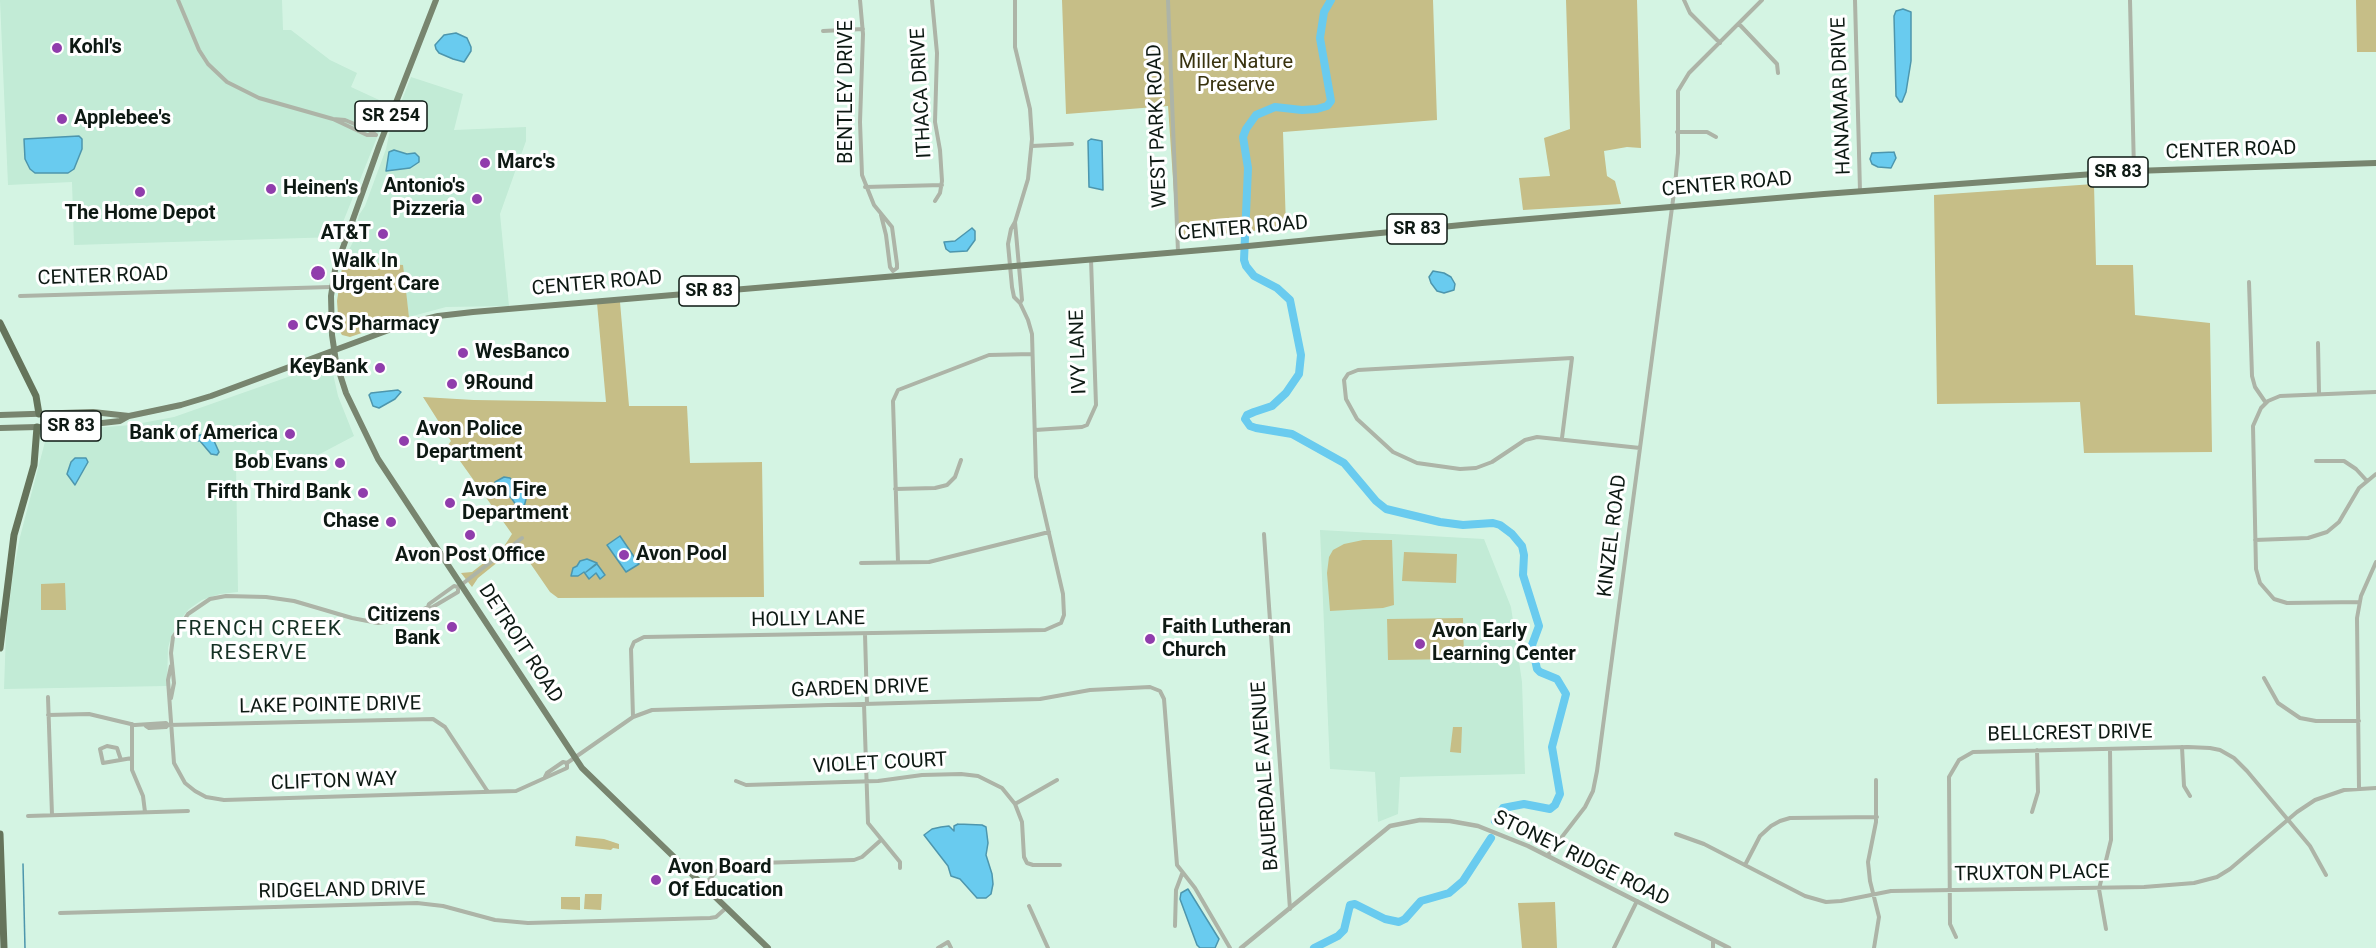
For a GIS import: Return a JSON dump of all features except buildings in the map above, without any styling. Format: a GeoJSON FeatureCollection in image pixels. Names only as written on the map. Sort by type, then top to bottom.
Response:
{"type":"FeatureCollection","features":[{"type":"Feature","properties":{"kind":"highway"},"geometry":{"type":"LineString","coordinates":[[0,323],[36,396],[39,414]]}},
{"type":"Feature","properties":{"kind":"highway"},"geometry":{"type":"LineString","coordinates":[[0,648],[14,535],[36,458],[37,427]]}},
{"type":"Feature","properties":{"kind":"highway"},"geometry":{"type":"LineString","coordinates":[[0,834],[4,948]]}},
{"type":"Feature","properties":{"kind":"main road","name":"DETROIT ROAD"},"geometry":{"type":"LineString","coordinates":[[436,0],[379,136],[342,247],[332,287],[333,349],[345,393],[368,442],[460,586],[575,758],[594,781],[768,948]]}},
{"type":"Feature","properties":{"kind":"main road","name":"CENTER ROAD"},"geometry":{"type":"LineString","coordinates":[[0,428],[111,423],[129,416],[211,396],[333,349],[405,324],[438,316],[893,273],[1178,252],[1860,191],[2134,171],[2376,163]]}},
{"type":"Feature","properties":{"kind":"main road","name":"CENTER ROAD"},"geometry":{"type":"LineString","coordinates":[[0,415],[102,413],[129,416]]}},
{"type":"Feature","properties":{"kind":"main road"},"geometry":{"type":"LineString","coordinates":[[37,427],[39,414]]}},
{"type":"Feature","properties":{"kind":"street"},"geometry":{"type":"LineString","coordinates":[[178,0],[195,44],[208,64],[228,82],[259,98],[333,119],[345,120],[379,136]]}},
{"type":"Feature","properties":{"kind":"street","name":"BENTLEY DRIVE"},"geometry":{"type":"LineString","coordinates":[[860,0],[863,29],[860,122],[862,175],[865,188],[881,215],[893,273],[897,268],[894,232],[890,223],[881,215]]}},
{"type":"Feature","properties":{"kind":"street","name":"ITHACA DRIVE"},"geometry":{"type":"LineString","coordinates":[[932,0],[937,53],[935,122],[941,158],[942,185],[935,201]]}},
{"type":"Feature","properties":{"kind":"street"},"geometry":{"type":"LineString","coordinates":[[861,563],[935,561],[1049,532],[1036,477],[1030,328],[1020,303],[1013,293],[1010,265],[1009,239],[1028,179],[1032,146],[1030,109],[1015,47],[1015,0]]}},
{"type":"Feature","properties":{"kind":"street","name":"WEST PARK ROAD"},"geometry":{"type":"LineString","coordinates":[[1168,0],[1178,252]]}},
{"type":"Feature","properties":{"kind":"street"},"geometry":{"type":"LineString","coordinates":[[1684,0],[1690,13],[1720,43]]}},
{"type":"Feature","properties":{"kind":"street","name":"KINZEL ROAD"},"geometry":{"type":"LineString","coordinates":[[1548,855],[1585,807],[1593,791],[1602,742],[1673,206],[1678,153],[1677,98],[1680,85],[1689,73],[1762,0]]}},
{"type":"Feature","properties":{"kind":"street","name":"HANAMAR DRIVE"},"geometry":{"type":"LineString","coordinates":[[1855,0],[1860,191]]}},
{"type":"Feature","properties":{"kind":"street"},"geometry":{"type":"LineString","coordinates":[[2130,0],[2134,171]]}},
{"type":"Feature","properties":{"kind":"street"},"geometry":{"type":"LineString","coordinates":[[1739,24],[1777,64],[1778,73]]}},
{"type":"Feature","properties":{"kind":"street"},"geometry":{"type":"LineString","coordinates":[[823,31],[863,29]]}},
{"type":"Feature","properties":{"kind":"street"},"geometry":{"type":"LineString","coordinates":[[1677,132],[1707,132],[1716,137]]}},
{"type":"Feature","properties":{"kind":"street"},"geometry":{"type":"LineString","coordinates":[[1032,146],[1072,144]]}},
{"type":"Feature","properties":{"kind":"street","name":"ITHACA DRIVE"},"geometry":{"type":"LineString","coordinates":[[865,188],[942,185]]}},
{"type":"Feature","properties":{"kind":"street"},"geometry":{"type":"LineString","coordinates":[[1015,222],[1022,300],[1020,303]]}},
{"type":"Feature","properties":{"kind":"street","name":"IVY LANE"},"geometry":{"type":"LineString","coordinates":[[1035,430],[1087,425],[1096,405],[1091,259]]}},
{"type":"Feature","properties":{"kind":"street"},"geometry":{"type":"LineString","coordinates":[[2249,282],[2252,376],[2255,387],[2266,403]]}},
{"type":"Feature","properties":{"kind":"street","name":"CENTER ROAD"},"geometry":{"type":"LineString","coordinates":[[20,296],[332,287]]}},
{"type":"Feature","properties":{"kind":"street"},"geometry":{"type":"LineString","coordinates":[[2318,343],[2319,394]]}},
{"type":"Feature","properties":{"kind":"street"},"geometry":{"type":"LineString","coordinates":[[898,562],[893,401],[898,390],[989,355],[1032,354]]}},
{"type":"Feature","properties":{"kind":"street"},"geometry":{"type":"LineString","coordinates":[[1562,438],[1572,358],[1351,371],[1343,384],[1347,403],[1357,418],[1383,444],[1399,456],[1424,465],[1465,469],[1492,462],[1525,440],[1537,436],[1640,448]]}},
{"type":"Feature","properties":{"kind":"street"},"geometry":{"type":"LineString","coordinates":[[2359,602],[2294,604],[2274,599],[2266,592],[2258,579],[2253,426],[2256,416],[2266,403],[2284,395],[2376,392]]}},
{"type":"Feature","properties":{"kind":"street"},"geometry":{"type":"LineString","coordinates":[[896,489],[935,488],[947,485],[955,477],[961,460]]}},
{"type":"Feature","properties":{"kind":"street"},"geometry":{"type":"LineString","coordinates":[[2316,461],[2344,461],[2356,469],[2367,481]]}},
{"type":"Feature","properties":{"kind":"street"},"geometry":{"type":"LineString","coordinates":[[2256,540],[2308,538],[2327,532],[2336,525],[2354,494],[2376,474]]}},
{"type":"Feature","properties":{"kind":"street","name":"HOLLY LANE"},"geometry":{"type":"LineString","coordinates":[[633,717],[631,649],[634,642],[640,638],[1045,630],[1058,625],[1063,619],[1064,604],[1049,532]]}},
{"type":"Feature","properties":{"kind":"street","name":"BAUERDALE AVENUE"},"geometry":{"type":"LineString","coordinates":[[1264,534],[1290,909]]}},
{"type":"Feature","properties":{"kind":"street","name":"CLIFTON WAY"},"geometry":{"type":"LineString","coordinates":[[522,538],[460,586],[457,592],[431,608],[428,607],[412,616],[378,623],[294,601],[266,597],[221,596],[196,607],[181,622],[172,643],[171,666],[174,683],[170,725],[172,755],[177,772],[191,789],[211,798],[521,790],[567,768],[567,763],[575,758]]}},
{"type":"Feature","properties":{"kind":"street"},"geometry":{"type":"LineString","coordinates":[[2359,789],[2356,625],[2359,602],[2376,562]]}},
{"type":"Feature","properties":{"kind":"street"},"geometry":{"type":"LineString","coordinates":[[865,634],[868,823],[900,862],[900,868]]}},
{"type":"Feature","properties":{"kind":"street"},"geometry":{"type":"LineString","coordinates":[[2264,678],[2278,703],[2300,718],[2321,722],[2358,721]]}},
{"type":"Feature","properties":{"kind":"street","name":"GARDEN DRIVE"},"geometry":{"type":"LineString","coordinates":[[575,758],[633,717],[652,710],[1040,699],[1090,690],[1145,686],[1158,690],[1164,702],[1176,861],[1182,874]]}},
{"type":"Feature","properties":{"kind":"street"},"geometry":{"type":"LineString","coordinates":[[48,697],[52,815]]}},
{"type":"Feature","properties":{"kind":"street","name":"LAKE POINTE DRIVE"},"geometry":{"type":"LineString","coordinates":[[48,715],[89,714],[149,728],[170,725],[433,719],[445,726],[488,792]]}},
{"type":"Feature","properties":{"kind":"street"},"geometry":{"type":"LineString","coordinates":[[132,724],[133,772],[144,798],[145,812]]}},
{"type":"Feature","properties":{"kind":"street"},"geometry":{"type":"LineString","coordinates":[[121,760],[117,748],[107,746],[100,749],[103,764],[132,758]]}},
{"type":"Feature","properties":{"kind":"street"},"geometry":{"type":"LineString","coordinates":[[2182,747],[2184,786],[2190,796]]}},
{"type":"Feature","properties":{"kind":"street"},"geometry":{"type":"LineString","coordinates":[[2106,929],[2099,889],[2111,840],[2110,748]]}},
{"type":"Feature","properties":{"kind":"street","name":"BELLCREST DRIVE"},"geometry":{"type":"LineString","coordinates":[[1950,890],[1949,780],[1952,768],[1963,756],[1973,752],[2210,748],[2234,758],[2310,846],[2326,875]]}},
{"type":"Feature","properties":{"kind":"street"},"geometry":{"type":"LineString","coordinates":[[2032,812],[2038,792],[2037,750]]}},
{"type":"Feature","properties":{"kind":"street","name":"VIOLET COURT"},"geometry":{"type":"LineString","coordinates":[[736,781],[746,785],[973,775],[997,785],[1015,804]]}},
{"type":"Feature","properties":{"kind":"street"},"geometry":{"type":"LineString","coordinates":[[1057,780],[1015,804],[1022,822],[1025,860],[1033,865],[1060,865]]}},
{"type":"Feature","properties":{"kind":"street"},"geometry":{"type":"LineString","coordinates":[[1874,948],[1880,920],[1875,893],[1870,881],[1868,862],[1877,817],[1876,780]]}},
{"type":"Feature","properties":{"kind":"street","name":"TRUXTON PLACE"},"geometry":{"type":"LineString","coordinates":[[1676,834],[1698,841],[1805,896],[1822,901],[1836,902],[1875,893],[2099,889],[2194,883],[2211,879],[2230,869],[2288,819],[2315,800],[2337,792],[2376,788]]}},
{"type":"Feature","properties":{"kind":"street"},"geometry":{"type":"LineString","coordinates":[[28,816],[188,811]]}},
{"type":"Feature","properties":{"kind":"street"},"geometry":{"type":"LineString","coordinates":[[1745,865],[1760,836],[1780,821],[1790,818],[1877,817]]}},
{"type":"Feature","properties":{"kind":"street","name":"STONEY RIDGE ROAD"},"geometry":{"type":"LineString","coordinates":[[1241,948],[1390,826],[1420,820],[1465,823],[1494,832],[1548,855],[1729,948]]}},
{"type":"Feature","properties":{"kind":"street"},"geometry":{"type":"LineString","coordinates":[[703,886],[720,868],[728,864],[854,860],[862,857],[881,840]]}},
{"type":"Feature","properties":{"kind":"street"},"geometry":{"type":"LineString","coordinates":[[1175,926],[1176,890],[1182,874],[1195,888],[1230,948]]}},
{"type":"Feature","properties":{"kind":"street"},"geometry":{"type":"LineString","coordinates":[[1950,890],[1950,924],[1956,937]]}},
{"type":"Feature","properties":{"kind":"street"},"geometry":{"type":"LineString","coordinates":[[1614,948],[1637,901]]}},
{"type":"Feature","properties":{"kind":"street","name":"RIDGELAND DRIVE"},"geometry":{"type":"LineString","coordinates":[[60,913],[417,903],[443,906],[495,920],[528,923],[702,919],[716,917],[726,908]]}},
{"type":"Feature","properties":{"kind":"street"},"geometry":{"type":"LineString","coordinates":[[1029,906],[1048,948]]}},
{"type":"Feature","properties":{"kind":"street"},"geometry":{"type":"LineString","coordinates":[[1713,940],[1713,948]]}},
{"type":"Feature","properties":{"kind":"street"},"geometry":{"type":"LineString","coordinates":[[938,948],[948,942],[951,948]]}},
{"type":"Feature","properties":{"kind":"shaded area"},"geometry":{"type":"Polygon","coordinates":[[[0,0],[282,0],[283,30],[291,30],[330,60],[357,73],[351,87],[390,105],[337,237],[74,245],[72,182],[8,185],[0,0]]]}},
{"type":"Feature","properties":{"kind":"shaded area"},"geometry":{"type":"Polygon","coordinates":[[[411,77],[463,94],[454,130],[526,127],[526,141],[500,214],[509,306],[446,307],[409,317],[402,265],[343,261],[353,242],[359,215],[365,206],[386,149],[390,130],[411,77]]]}},
{"type":"Feature","properties":{"kind":"shaded area"},"geometry":{"type":"Polygon","coordinates":[[[325,364],[332,369],[338,396],[354,436],[316,456],[316,460],[312,463],[313,466],[272,470],[236,464],[238,592],[220,594],[202,600],[189,609],[180,620],[168,648],[167,686],[4,689],[6,632],[13,573],[47,434],[56,431],[131,425],[174,417],[325,364]]]}},
{"type":"Feature","properties":{"kind":"shaded area","name":"Avon Early Learning Center"},"geometry":{"type":"Polygon","coordinates":[[[1320,530],[1484,539],[1511,607],[1522,682],[1525,774],[1400,777],[1398,814],[1378,822],[1375,772],[1330,769],[1320,530]]]}},
{"type":"Feature","properties":{"kind":"green space","name":"Miller Nature Preserve"},"geometry":{"type":"Polygon","coordinates":[[[1062,0],[1433,0],[1437,120],[1283,132],[1286,228],[1177,238],[1168,106],[1066,114],[1062,0]]]}},
{"type":"Feature","properties":{"kind":"green space"},"geometry":{"type":"Polygon","coordinates":[[[1566,0],[1637,0],[1641,148],[1627,147],[1604,151],[1607,176],[1615,181],[1621,204],[1523,210],[1519,178],[1550,176],[1544,138],[1570,129],[1566,0]]]}},
{"type":"Feature","properties":{"kind":"green space"},"geometry":{"type":"Polygon","coordinates":[[[2356,0],[2376,0],[2376,52],[2357,52],[2356,0]]]}},
{"type":"Feature","properties":{"kind":"green space"},"geometry":{"type":"Polygon","coordinates":[[[2094,184],[2096,265],[2133,265],[2135,315],[2210,323],[2212,452],[2084,453],[2080,402],[1937,404],[1934,195],[2094,184]]]}},
{"type":"Feature","properties":{"kind":"green space"},"geometry":{"type":"Polygon","coordinates":[[[343,261],[403,265],[409,317],[350,337],[342,335],[339,330],[337,301],[343,261]]]}},
{"type":"Feature","properties":{"kind":"green space"},"geometry":{"type":"Polygon","coordinates":[[[620,302],[629,406],[687,406],[690,463],[762,462],[764,597],[558,598],[550,592],[519,547],[478,578],[472,587],[461,573],[472,572],[503,548],[512,534],[455,454],[449,456],[446,454],[445,449],[451,441],[423,397],[606,402],[597,303],[620,302]]]}},
{"type":"Feature","properties":{"kind":"green space"},"geometry":{"type":"Polygon","coordinates":[[[1363,540],[1392,540],[1394,605],[1383,608],[1330,611],[1327,573],[1329,557],[1333,550],[1344,544],[1363,540]]]}},
{"type":"Feature","properties":{"kind":"green space"},"geometry":{"type":"Polygon","coordinates":[[[1404,552],[1457,554],[1456,583],[1402,581],[1404,552]]]}},
{"type":"Feature","properties":{"kind":"green space"},"geometry":{"type":"Polygon","coordinates":[[[65,583],[66,610],[41,610],[41,584],[65,583]]]}},
{"type":"Feature","properties":{"kind":"green space"},"geometry":{"type":"Polygon","coordinates":[[[1463,618],[1464,659],[1388,660],[1387,619],[1463,618]]]}},
{"type":"Feature","properties":{"kind":"green space"},"geometry":{"type":"Polygon","coordinates":[[[1453,727],[1462,727],[1461,753],[1450,752],[1453,727]]]}},
{"type":"Feature","properties":{"kind":"green space"},"geometry":{"type":"Polygon","coordinates":[[[576,836],[604,839],[619,844],[619,849],[575,846],[576,836]]]}},
{"type":"Feature","properties":{"kind":"green space"},"geometry":{"type":"Polygon","coordinates":[[[585,894],[602,894],[601,910],[584,909],[585,894]]]}},
{"type":"Feature","properties":{"kind":"green space"},"geometry":{"type":"Polygon","coordinates":[[[561,897],[580,897],[580,910],[561,909],[561,897]]]}},
{"type":"Feature","properties":{"kind":"green space"},"geometry":{"type":"Polygon","coordinates":[[[1555,902],[1557,948],[1522,948],[1518,903],[1555,902]]]}},
{"type":"Feature","properties":{"kind":"water"},"geometry":{"type":"Polygon","coordinates":[[[1903,9],[1911,12],[1911,61],[1906,92],[1900,102],[1896,96],[1894,16],[1896,11],[1903,9]]]}},
{"type":"Feature","properties":{"kind":"water"},"geometry":{"type":"Polygon","coordinates":[[[456,33],[467,38],[471,47],[464,62],[439,53],[436,49],[435,45],[444,35],[456,33]]]}},
{"type":"Feature","properties":{"kind":"water"},"geometry":{"type":"Polygon","coordinates":[[[79,136],[82,139],[82,149],[74,169],[68,173],[35,173],[30,169],[25,159],[24,139],[79,136]]]}},
{"type":"Feature","properties":{"kind":"water"},"geometry":{"type":"Polygon","coordinates":[[[1091,139],[1102,141],[1103,190],[1089,187],[1088,141],[1091,139]]]}},
{"type":"Feature","properties":{"kind":"water"},"geometry":{"type":"Polygon","coordinates":[[[394,150],[407,154],[415,153],[419,157],[419,162],[410,168],[386,171],[389,152],[394,150]]]}},
{"type":"Feature","properties":{"kind":"water"},"geometry":{"type":"Polygon","coordinates":[[[1894,152],[1896,158],[1891,168],[1872,164],[1870,159],[1872,153],[1894,152]]]}},
{"type":"Feature","properties":{"kind":"water"},"geometry":{"type":"Polygon","coordinates":[[[972,228],[975,231],[975,240],[967,251],[950,252],[946,249],[944,242],[955,241],[972,228]]]}},
{"type":"Feature","properties":{"kind":"water"},"geometry":{"type":"Polygon","coordinates":[[[1433,271],[1451,277],[1455,284],[1454,290],[1444,293],[1437,291],[1429,277],[1433,271]]]}},
{"type":"Feature","properties":{"kind":"water"},"geometry":{"type":"Polygon","coordinates":[[[398,390],[401,392],[395,399],[379,408],[373,406],[369,395],[371,393],[398,390]]]}},
{"type":"Feature","properties":{"kind":"water"},"geometry":{"type":"Polygon","coordinates":[[[210,432],[219,452],[217,455],[211,454],[200,441],[184,440],[210,432]]]}},
{"type":"Feature","properties":{"kind":"water"},"geometry":{"type":"Polygon","coordinates":[[[75,458],[86,458],[88,462],[75,485],[67,474],[75,458]]]}},
{"type":"Feature","properties":{"kind":"water"},"geometry":{"type":"Polygon","coordinates":[[[504,477],[510,478],[523,492],[526,499],[523,511],[520,511],[495,482],[504,477]]]}},
{"type":"Feature","properties":{"kind":"water","name":"Avon Pool"},"geometry":{"type":"Polygon","coordinates":[[[620,536],[639,564],[626,572],[607,545],[620,536]]]}},
{"type":"Feature","properties":{"kind":"water","name":"Avon Pool"},"geometry":{"type":"Polygon","coordinates":[[[587,559],[597,563],[586,572],[597,564],[605,575],[600,579],[596,573],[589,579],[584,572],[578,576],[571,576],[573,568],[580,561],[587,559]]]}},
{"type":"Feature","properties":{"kind":"water"},"geometry":{"type":"Polygon","coordinates":[[[958,824],[986,827],[988,843],[986,855],[993,884],[991,894],[986,898],[977,898],[960,879],[951,876],[948,866],[924,835],[932,829],[941,827],[949,826],[954,831],[954,826],[958,824]]]}},
{"type":"Feature","properties":{"kind":"water"},"geometry":{"type":"Polygon","coordinates":[[[1188,889],[1219,939],[1215,948],[1200,948],[1197,945],[1180,899],[1181,893],[1188,889]]]}},
{"type":"Feature","properties":{"kind":"waterway"},"geometry":{"type":"LineString","coordinates":[[1331,0],[1324,12],[1320,38],[1331,101],[1327,106],[1317,109],[1275,107],[1256,115],[1243,137],[1248,168],[1244,260],[1254,276],[1277,288],[1290,300],[1301,355],[1299,374],[1286,393],[1272,406],[1247,415],[1245,419],[1250,426],[1256,428],[1292,434],[1344,463],[1376,501],[1386,509],[1440,522],[1463,525],[1493,523],[1512,534],[1522,546],[1523,575],[1539,626],[1532,645],[1537,669],[1557,679],[1566,694],[1552,747],[1560,794],[1555,805],[1550,809],[1524,804],[1503,808],[1495,821]]}},
{"type":"Feature","properties":{"kind":"waterway"},"geometry":{"type":"LineString","coordinates":[[1314,948],[1338,936],[1344,930],[1350,905],[1355,904],[1385,919],[1399,922],[1405,919],[1421,901],[1449,893],[1463,881],[1491,838]]}},
{"type":"Feature","properties":{"kind":"waterway"},"geometry":{"type":"LineString","coordinates":[[23,864],[25,948]]}},
{"type":"Feature","properties":{"kind":"place","name":"Kohl's"},"geometry":{"type":"Point","coordinates":[57,48]}},
{"type":"Feature","properties":{"kind":"place","name":"Applebee's"},"geometry":{"type":"Point","coordinates":[62,119]}},
{"type":"Feature","properties":{"kind":"place","name":"Marc's"},"geometry":{"type":"Point","coordinates":[485,163]}},
{"type":"Feature","properties":{"kind":"place","name":"Heinen's"},"geometry":{"type":"Point","coordinates":[271,189]}},
{"type":"Feature","properties":{"kind":"place","name":"The Home Depot"},"geometry":{"type":"Point","coordinates":[140,192]}},
{"type":"Feature","properties":{"kind":"place","name":"Antonio's Pizzeria"},"geometry":{"type":"Point","coordinates":[477,199]}},
{"type":"Feature","properties":{"kind":"place","name":"AT&T"},"geometry":{"type":"Point","coordinates":[383,234]}},
{"type":"Feature","properties":{"kind":"place","name":"Walk In Urgent Care"},"geometry":{"type":"Point","coordinates":[318,273]}},
{"type":"Feature","properties":{"kind":"place","name":"CVS Pharmacy"},"geometry":{"type":"Point","coordinates":[293,325]}},
{"type":"Feature","properties":{"kind":"place","name":"WesBanco"},"geometry":{"type":"Point","coordinates":[463,353]}},
{"type":"Feature","properties":{"kind":"place","name":"KeyBank"},"geometry":{"type":"Point","coordinates":[380,368]}},
{"type":"Feature","properties":{"kind":"place","name":"9Round"},"geometry":{"type":"Point","coordinates":[452,384]}},
{"type":"Feature","properties":{"kind":"place","name":"Bank of America"},"geometry":{"type":"Point","coordinates":[290,434]}},
{"type":"Feature","properties":{"kind":"place","name":"Avon Police Department"},"geometry":{"type":"Point","coordinates":[404,441]}},
{"type":"Feature","properties":{"kind":"place","name":"Bob Evans"},"geometry":{"type":"Point","coordinates":[340,463]}},
{"type":"Feature","properties":{"kind":"place","name":"Fifth Third Bank"},"geometry":{"type":"Point","coordinates":[363,493]}},
{"type":"Feature","properties":{"kind":"place","name":"Avon Fire Department"},"geometry":{"type":"Point","coordinates":[450,503]}},
{"type":"Feature","properties":{"kind":"place","name":"Chase"},"geometry":{"type":"Point","coordinates":[391,522]}},
{"type":"Feature","properties":{"kind":"place","name":"Avon Post Office"},"geometry":{"type":"Point","coordinates":[470,535]}},
{"type":"Feature","properties":{"kind":"place","name":"Avon Pool"},"geometry":{"type":"Point","coordinates":[624,555]}},
{"type":"Feature","properties":{"kind":"place","name":"Citizens Bank"},"geometry":{"type":"Point","coordinates":[452,627]}},
{"type":"Feature","properties":{"kind":"place","name":"Faith Lutheran Church"},"geometry":{"type":"Point","coordinates":[1150,639]}},
{"type":"Feature","properties":{"kind":"place","name":"Avon Early Learning Center"},"geometry":{"type":"Point","coordinates":[1420,644]}},
{"type":"Feature","properties":{"kind":"place","name":"Avon Board Of Education"},"geometry":{"type":"Point","coordinates":[656,880]}},
{"type":"Feature","properties":{"kind":"district","name":"FRENCH CREEK RESERVE"},"geometry":{"type":"Point","coordinates":[259,642]}}]}
